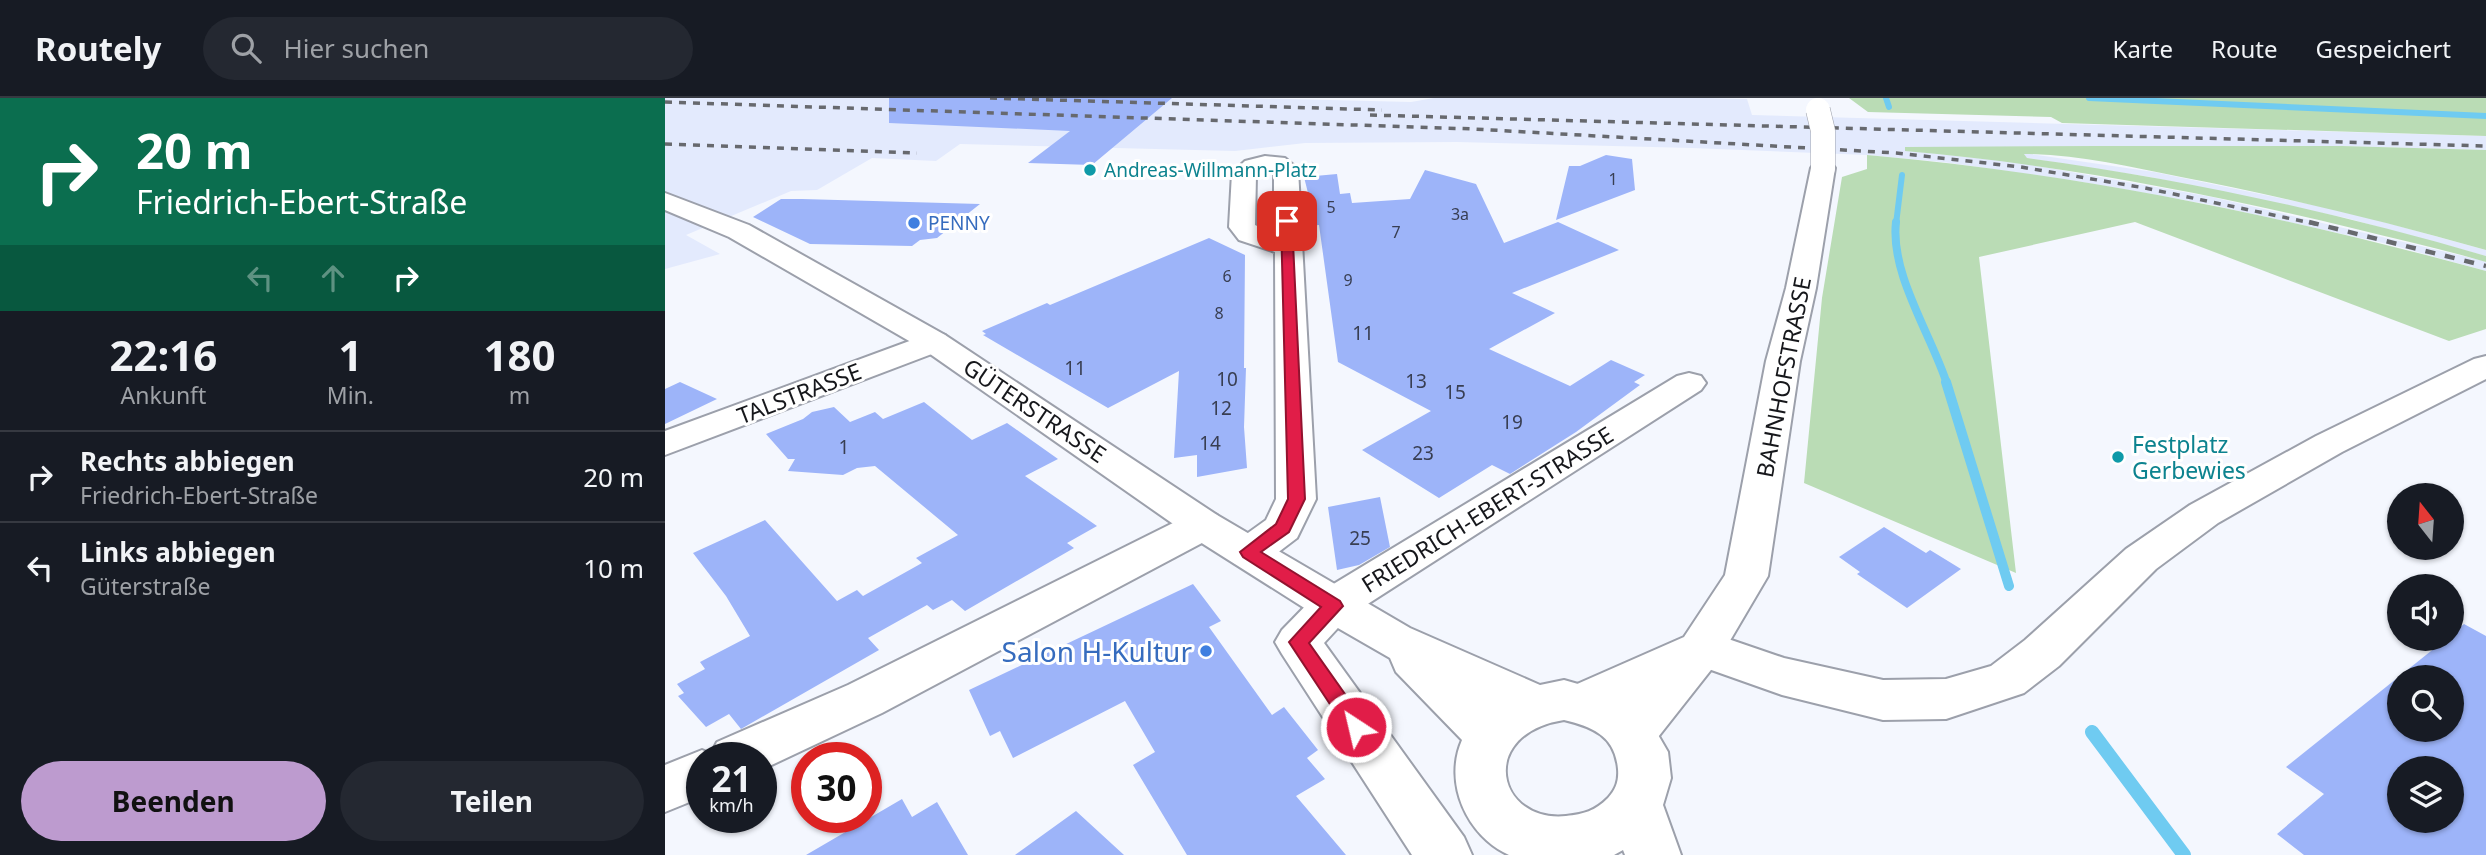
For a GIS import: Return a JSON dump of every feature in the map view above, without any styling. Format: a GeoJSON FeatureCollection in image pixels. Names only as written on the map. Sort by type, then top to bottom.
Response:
{"type":"FeatureCollection","features":[{"type":"Feature","properties":{"kind":"street","name":"BAHNHOFSTRASSE"},"geometry":{"type":"LineString","coordinates":[[1633,731],[1702,648],[1746,576],[1783,361],[1801,288],[1823,168],[1823,131],[1814,104]]}},
{"type":"Feature","properties":{"kind":"street","name":"GÜTERSTRASSE"},"geometry":{"type":"LineString","coordinates":[[665,201],[739,231],[934,342],[1203,525],[1333,606],[1394,640],[1535,704]]}},
{"type":"Feature","properties":{"kind":"street"},"geometry":{"type":"LineString","coordinates":[[1249,552],[1283,528],[1296,499],[1287,247]]}},
{"type":"Feature","properties":{"kind":"street","name":"TALSTRASSE"},"geometry":{"type":"LineString","coordinates":[[665,444],[934,342]]}},
{"type":"Feature","properties":{"kind":"street"},"geometry":{"type":"LineString","coordinates":[[1585,702],[1702,648],[1782,676],[1883,700],[1946,699],[2007,680],[2042,653],[2141,559],[2204,514],[2329,444],[2486,366]]}},
{"type":"Feature","properties":{"kind":"street","name":"FRIEDRICH-EBERT-STRASSE"},"geometry":{"type":"LineString","coordinates":[[1444,855],[1298,642],[1333,606],[1689,383]]}},
{"type":"Feature","properties":{"kind":"street"},"geometry":{"type":"LineString","coordinates":[[770,742],[865,699],[1203,525]]}},
{"type":"Feature","properties":{"kind":"street","name":"GÜTERSTRASSE"},"geometry":{"type":"LineString","coordinates":[[1394,640],[1491,736]]}},
{"type":"Feature","properties":{"kind":"street"},"geometry":{"type":"LineString","coordinates":[[1564,700],[1585,702],[1607,710],[1633,731],[1644,752],[1646,779],[1645,831],[1614,829],[1583,849],[1551,843],[1517,832],[1491,810],[1481,790],[1480,761],[1491,736],[1506,719],[1535,704],[1564,700]]}},
{"type":"Feature","properties":{"kind":"street"},"geometry":{"type":"LineString","coordinates":[[665,789],[686,780]]}},
{"type":"Feature","properties":{"kind":"shaded area"},"geometry":{"type":"Polygon","coordinates":[[[665,98],[1246,98],[1411,102],[1434,98],[1706,98],[1747,99],[1752,115],[2486,136],[2486,150],[2342,146],[1905,150],[2021,163],[2212,197],[2480,260],[2486,262],[2486,271],[2392,245],[2212,205],[2082,182],[1943,162],[1867,155],[1457,142],[1305,143],[1235,151],[960,144],[936,161],[872,158],[817,190],[791,191],[686,235],[720,254],[665,269],[665,98]]]}},
{"type":"Feature","properties":{"kind":"shaded area"},"geometry":{"type":"Polygon","coordinates":[[[2023,153],[2154,172],[2347,212],[2486,250],[2486,256],[2346,218],[2150,177],[2027,158],[2023,153]]]}},
{"type":"Feature","properties":{"kind":"green space"},"geometry":{"type":"Polygon","coordinates":[[[1849,98],[2486,98],[2486,136],[2062,123],[2051,117],[1868,112],[1849,98]]]}},
{"type":"Feature","properties":{"kind":"green space"},"geometry":{"type":"Polygon","coordinates":[[[2342,146],[2486,150],[2486,250],[2372,219],[2220,185],[2103,162],[2024,154],[2027,158],[2143,176],[2316,211],[2486,256],[2486,262],[2300,216],[2132,181],[1905,151],[1905,147],[2342,146]]]}},
{"type":"Feature","properties":{"kind":"green space"},"geometry":{"type":"Polygon","coordinates":[[[1867,155],[2021,173],[2174,198],[2325,230],[2486,271],[2486,329],[2449,341],[2135,222],[1979,257],[2016,573],[1804,483],[1822,298],[1842,177],[1867,169],[1867,155]]]}},
{"type":"Feature","properties":{"kind":"building"},"geometry":{"type":"Polygon","coordinates":[[[889,98],[1172,98],[1092,165],[1028,163],[1070,131],[889,123],[889,98]]]}},
{"type":"Feature","properties":{"kind":"building"},"geometry":{"type":"Polygon","coordinates":[[[1606,155],[1632,159],[1635,190],[1556,220],[1569,166],[1580,166],[1606,155]]]}},
{"type":"Feature","properties":{"kind":"building"},"geometry":{"type":"Polygon","coordinates":[[[1425,170],[1476,184],[1504,243],[1558,222],[1619,250],[1512,293],[1555,313],[1489,349],[1570,386],[1611,360],[1645,375],[1634,382],[1640,385],[1576,432],[1510,474],[1492,465],[1439,498],[1362,450],[1431,411],[1338,362],[1319,225],[1306,226],[1302,198],[1309,197],[1304,177],[1337,174],[1340,194],[1350,193],[1352,203],[1410,199],[1425,170]]]}},
{"type":"Feature","properties":{"kind":"building"},"geometry":{"type":"Polygon","coordinates":[[[781,199],[980,204],[937,238],[920,240],[912,246],[810,244],[753,217],[781,199]]]}},
{"type":"Feature","properties":{"kind":"building"},"geometry":{"type":"Polygon","coordinates":[[[1209,238],[1245,255],[1244,427],[1247,468],[1197,477],[1197,455],[1174,458],[1179,371],[1108,408],[983,335],[986,334],[982,331],[1047,303],[1050,305],[1209,238]]]}},
{"type":"Feature","properties":{"kind":"building"},"geometry":{"type":"Polygon","coordinates":[[[680,382],[717,399],[665,424],[665,389],[680,382]]]}},
{"type":"Feature","properties":{"kind":"building"},"geometry":{"type":"Polygon","coordinates":[[[924,402],[972,440],[1007,423],[1058,459],[1025,476],[1097,526],[1067,543],[1074,548],[965,611],[952,600],[933,610],[927,605],[868,638],[879,650],[741,729],[729,714],[706,727],[678,696],[684,693],[677,684],[705,669],[700,662],[750,636],[726,596],[693,553],[765,520],[837,601],[857,590],[863,596],[922,563],[916,558],[958,535],[875,466],[857,468],[843,475],[788,471],[795,459],[788,459],[766,434],[803,419],[812,412],[834,407],[850,422],[875,412],[883,419],[924,402]]]}},
{"type":"Feature","properties":{"kind":"building"},"geometry":{"type":"Polygon","coordinates":[[[1380,497],[1390,547],[1359,565],[1337,570],[1328,507],[1380,497]]]}},
{"type":"Feature","properties":{"kind":"building"},"geometry":{"type":"Polygon","coordinates":[[[1884,527],[1926,553],[1930,550],[1961,569],[1907,608],[1857,574],[1860,572],[1839,557],[1884,527]]]}},
{"type":"Feature","properties":{"kind":"building"},"geometry":{"type":"Polygon","coordinates":[[[1193,584],[1221,621],[1209,627],[1272,715],[1284,707],[1318,750],[1307,758],[1325,779],[1296,796],[1346,855],[1187,855],[1133,765],[1155,752],[1125,701],[1013,758],[1000,731],[990,736],[969,690],[1193,584]]]}},
{"type":"Feature","properties":{"kind":"building"},"geometry":{"type":"Polygon","coordinates":[[[2464,624],[2486,636],[2486,855],[2304,855],[2277,834],[2324,794],[2286,767],[2387,686],[2387,742],[2464,742],[2464,665],[2414,665],[2431,651],[2464,651],[2464,624]]]}},
{"type":"Feature","properties":{"kind":"building"},"geometry":{"type":"Polygon","coordinates":[[[902,799],[912,817],[937,802],[968,855],[806,855],[844,833],[882,833],[882,811],[902,799]]]}},
{"type":"Feature","properties":{"kind":"building"},"geometry":{"type":"Polygon","coordinates":[[[1076,811],[1124,855],[1015,855],[1076,811]]]}},
{"type":"Feature","properties":{"kind":"waterway"},"geometry":{"type":"LineString","coordinates":[[1886,98],[1889,107]]}},
{"type":"Feature","properties":{"kind":"waterway"},"geometry":{"type":"LineString","coordinates":[[2089,98],[2486,116]]}},
{"type":"Feature","properties":{"kind":"waterway"},"geometry":{"type":"LineString","coordinates":[[1896,224],[1902,175]]}},
{"type":"Feature","properties":{"kind":"waterway"},"geometry":{"type":"LineString","coordinates":[[1896,224],[1899,262],[1905,283],[1947,384]]}},
{"type":"Feature","properties":{"kind":"waterway"},"geometry":{"type":"LineString","coordinates":[[1946,382],[2009,586]]}},
{"type":"Feature","properties":{"kind":"waterway"},"geometry":{"type":"LineString","coordinates":[[2092,732],[2184,855]]}},
{"type":"Feature","properties":{"kind":"railway"},"geometry":{"type":"LineString","coordinates":[[990,98],[1382,110]]}},
{"type":"Feature","properties":{"kind":"railway"},"geometry":{"type":"LineString","coordinates":[[665,102],[1474,129],[1896,153],[2021,167],[2145,188],[2316,224]]}},
{"type":"Feature","properties":{"kind":"railway"},"geometry":{"type":"LineString","coordinates":[[1370,115],[2486,146]]}},
{"type":"Feature","properties":{"kind":"railway"},"geometry":{"type":"LineString","coordinates":[[665,144],[917,153]]}},
{"type":"Feature","properties":{"kind":"railway"},"geometry":{"type":"LineString","coordinates":[[2309,222],[2486,266]]}},
{"type":"Feature","properties":{"kind":"place","name":"Andreas-Willmann-Platz"},"geometry":{"type":"Point","coordinates":[1090,170]}},
{"type":"Feature","properties":{"kind":"place","name":"PENNY"},"geometry":{"type":"Point","coordinates":[914,223]}},
{"type":"Feature","properties":{"kind":"place","name":"Festplatz Gerbewies"},"geometry":{"type":"Point","coordinates":[2118,457]}},
{"type":"Feature","properties":{"kind":"place","name":"Salon H-Kultur"},"geometry":{"type":"Point","coordinates":[1206,651]}},
{"type":"Feature","properties":{"kind":"route"},"geometry":{"type":"LineString","coordinates":[[1287,221],[1296,499],[1283,528],[1249,552],[1333,606],[1298,642],[1356,727]]}}]}
